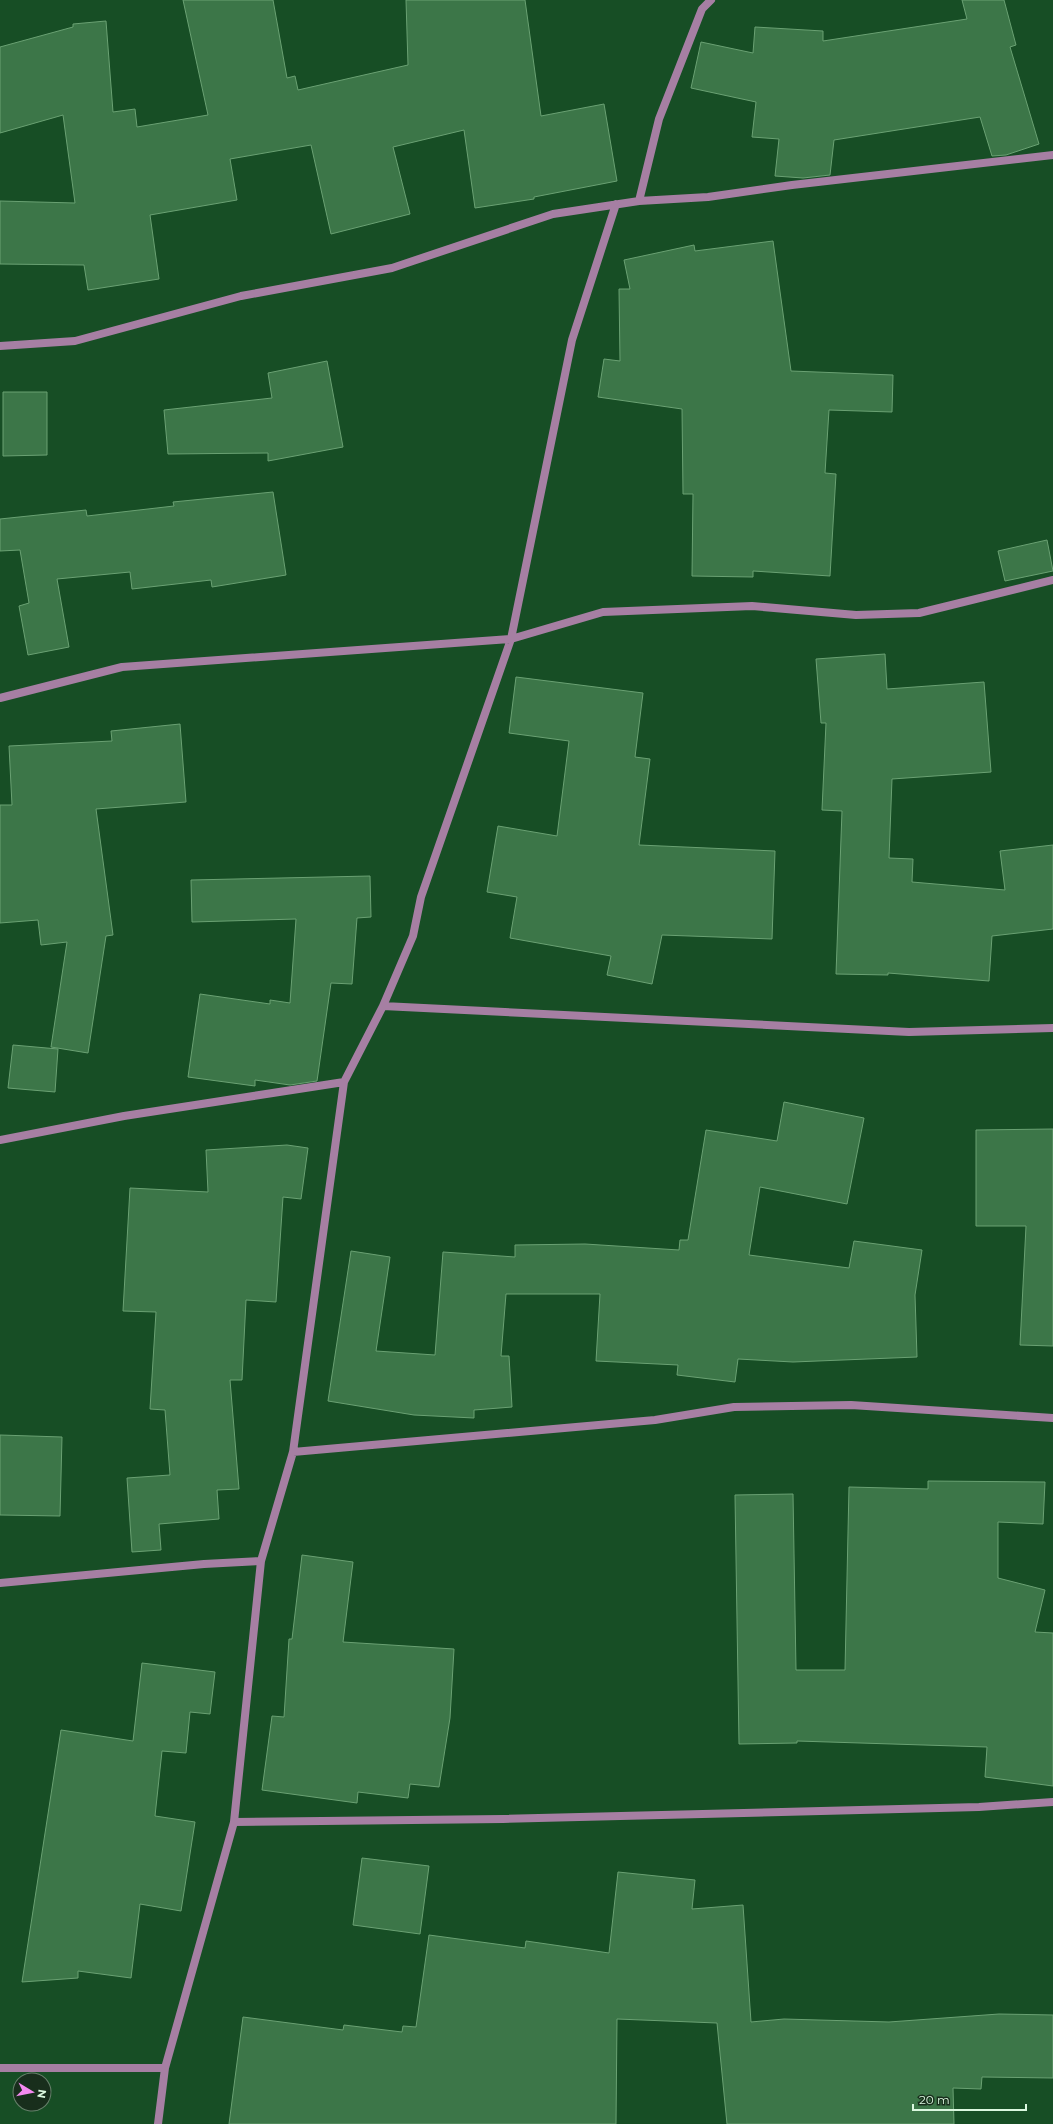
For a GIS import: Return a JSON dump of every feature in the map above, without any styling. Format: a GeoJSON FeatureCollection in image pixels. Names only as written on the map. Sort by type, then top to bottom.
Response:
{"type":"FeatureCollection","features":[{"type":"Feature","properties":{"kind":"street"},"geometry":{"type":"LineString","coordinates":[[639,200],[659,119],[702,9],[711,0]]}},
{"type":"Feature","properties":{"kind":"street"},"geometry":{"type":"LineString","coordinates":[[0,346],[75,341],[241,296],[392,268],[553,214],[639,200],[708,197],[792,185],[1053,155]]}},
{"type":"Feature","properties":{"kind":"street"},"geometry":{"type":"LineString","coordinates":[[158,2124],[165,2068],[234,1822],[261,1560],[293,1452],[344,1082],[383,1006],[413,936],[421,896],[511,639],[572,340],[616,204]]}},
{"type":"Feature","properties":{"kind":"street"},"geometry":{"type":"LineString","coordinates":[[0,698],[122,667],[356,649],[464,644],[511,639],[603,612],[752,606],[856,615],[919,613],[1053,580]]}},
{"type":"Feature","properties":{"kind":"street"},"geometry":{"type":"LineString","coordinates":[[383,1006],[909,1032],[1053,1028]]}},
{"type":"Feature","properties":{"kind":"street"},"geometry":{"type":"LineString","coordinates":[[0,1140],[124,1116],[344,1082]]}},
{"type":"Feature","properties":{"kind":"street"},"geometry":{"type":"LineString","coordinates":[[293,1452],[655,1420],[734,1408],[851,1405],[1053,1418]]}},
{"type":"Feature","properties":{"kind":"street"},"geometry":{"type":"LineString","coordinates":[[0,1583],[261,1560]]}},
{"type":"Feature","properties":{"kind":"street"},"geometry":{"type":"LineString","coordinates":[[234,1822],[574,1818],[979,1807],[1053,1802]]}},
{"type":"Feature","properties":{"kind":"street"},"geometry":{"type":"LineString","coordinates":[[0,2068],[165,2068]]}},
{"type":"Feature","properties":{"kind":"building"},"geometry":{"type":"Polygon","coordinates":[[[183,0],[273,0],[287,78],[295,76],[298,90],[408,65],[406,0],[525,0],[541,116],[604,104],[617,181],[534,197],[534,199],[475,208],[464,130],[393,147],[410,214],[331,234],[311,145],[230,159],[237,200],[150,215],[159,279],[88,290],[84,265],[0,264],[0,201],[75,203],[63,115],[0,133],[0,47],[73,27],[73,24],[106,21],[113,112],[135,109],[137,127],[208,115],[183,0]]]}},
{"type":"Feature","properties":{"kind":"building"},"geometry":{"type":"Polygon","coordinates":[[[962,0],[1004,0],[1016,45],[1010,47],[1039,144],[1006,155],[992,156],[980,117],[834,140],[830,175],[803,178],[775,176],[779,139],[752,137],[756,102],[691,88],[701,42],[753,53],[755,27],[823,31],[823,41],[967,19],[962,0]]]}},
{"type":"Feature","properties":{"kind":"building"},"geometry":{"type":"Polygon","coordinates":[[[773,241],[791,371],[893,375],[892,412],[829,410],[825,473],[836,474],[830,576],[753,571],[753,577],[692,576],[693,494],[683,494],[682,409],[598,397],[604,359],[620,361],[619,289],[630,289],[624,260],[694,245],[695,251],[773,241]]]}},
{"type":"Feature","properties":{"kind":"building"},"geometry":{"type":"Polygon","coordinates":[[[327,361],[343,447],[268,461],[268,453],[168,454],[164,410],[272,398],[268,373],[327,361]]]}},
{"type":"Feature","properties":{"kind":"building"},"geometry":{"type":"Polygon","coordinates":[[[3,392],[47,392],[47,455],[3,456],[3,392]]]}},
{"type":"Feature","properties":{"kind":"building"},"geometry":{"type":"Polygon","coordinates":[[[273,492],[286,575],[212,587],[211,580],[132,589],[130,572],[57,579],[69,647],[28,655],[19,606],[29,603],[20,550],[0,551],[0,519],[86,510],[87,516],[174,506],[173,502],[273,492]]]}},
{"type":"Feature","properties":{"kind":"building"},"geometry":{"type":"Polygon","coordinates":[[[1047,540],[1053,571],[1005,581],[998,551],[1047,540]]]}},
{"type":"Feature","properties":{"kind":"building"},"geometry":{"type":"Polygon","coordinates":[[[885,654],[887,689],[984,682],[991,772],[892,779],[889,858],[913,859],[912,882],[1005,890],[1000,851],[1053,845],[1053,929],[992,936],[989,981],[888,973],[888,975],[836,974],[842,811],[822,810],[826,723],[821,723],[816,659],[885,654]]]}},
{"type":"Feature","properties":{"kind":"building"},"geometry":{"type":"Polygon","coordinates":[[[516,677],[643,693],[635,757],[650,759],[639,845],[775,851],[772,939],[662,935],[652,984],[607,975],[611,956],[510,938],[517,897],[487,892],[498,826],[557,836],[569,741],[509,733],[516,677]]]}},
{"type":"Feature","properties":{"kind":"building"},"geometry":{"type":"Polygon","coordinates":[[[180,724],[186,802],[96,809],[113,935],[106,936],[88,1053],[51,1047],[67,942],[41,945],[38,920],[0,923],[0,805],[12,805],[9,746],[112,741],[111,731],[180,724]]]}},
{"type":"Feature","properties":{"kind":"building"},"geometry":{"type":"Polygon","coordinates":[[[370,876],[371,917],[357,918],[352,984],[331,983],[317,1081],[290,1085],[255,1080],[255,1086],[188,1077],[200,994],[270,1004],[270,1000],[290,1003],[296,919],[192,922],[191,880],[370,876]]]}},
{"type":"Feature","properties":{"kind":"building"},"geometry":{"type":"Polygon","coordinates":[[[13,1045],[58,1049],[55,1092],[8,1088],[13,1045]]]}},
{"type":"Feature","properties":{"kind":"building"},"geometry":{"type":"Polygon","coordinates":[[[784,1102],[864,1118],[847,1204],[760,1187],[749,1255],[849,1268],[854,1241],[922,1250],[915,1295],[917,1357],[793,1362],[738,1359],[735,1382],[677,1375],[678,1365],[596,1361],[600,1294],[506,1294],[501,1356],[509,1356],[512,1407],[474,1410],[474,1418],[414,1415],[328,1401],[351,1251],[390,1257],[376,1351],[435,1355],[443,1252],[515,1257],[515,1245],[585,1244],[679,1250],[680,1240],[688,1240],[706,1130],[777,1141],[784,1102]]]}},
{"type":"Feature","properties":{"kind":"building"},"geometry":{"type":"Polygon","coordinates":[[[1053,1129],[1053,1346],[1020,1345],[1026,1226],[976,1226],[976,1130],[1053,1129]]]}},
{"type":"Feature","properties":{"kind":"building"},"geometry":{"type":"Polygon","coordinates":[[[287,1145],[308,1148],[301,1199],[283,1197],[276,1302],[246,1300],[242,1380],[230,1380],[239,1489],[217,1490],[219,1519],[159,1524],[161,1550],[132,1552],[127,1478],[170,1475],[165,1410],[150,1409],[156,1312],[123,1311],[130,1188],[208,1192],[206,1150],[287,1145]]]}},
{"type":"Feature","properties":{"kind":"building"},"geometry":{"type":"Polygon","coordinates":[[[0,1435],[62,1437],[60,1516],[0,1515],[0,1435]]]}},
{"type":"Feature","properties":{"kind":"building"},"geometry":{"type":"Polygon","coordinates":[[[928,1481],[1045,1482],[1043,1524],[998,1522],[998,1578],[1045,1590],[1035,1632],[1053,1633],[1053,1786],[985,1777],[987,1747],[797,1741],[797,1743],[739,1744],[735,1495],[793,1494],[796,1670],[845,1670],[849,1487],[928,1489],[928,1481]]]}},
{"type":"Feature","properties":{"kind":"building"},"geometry":{"type":"Polygon","coordinates":[[[302,1555],[353,1562],[343,1642],[454,1649],[450,1718],[439,1787],[410,1784],[408,1798],[358,1792],[357,1803],[262,1790],[272,1716],[284,1717],[289,1639],[292,1639],[302,1555]]]}},
{"type":"Feature","properties":{"kind":"building"},"geometry":{"type":"Polygon","coordinates":[[[142,1663],[215,1672],[210,1714],[190,1712],[186,1753],[162,1751],[155,1816],[195,1822],[181,1911],[140,1904],[131,1978],[78,1971],[78,1978],[22,1982],[61,1730],[133,1741],[142,1663]]]}},
{"type":"Feature","properties":{"kind":"building"},"geometry":{"type":"Polygon","coordinates":[[[362,1858],[429,1866],[420,1934],[353,1925],[362,1858]]]}},
{"type":"Feature","properties":{"kind":"building"},"geometry":{"type":"Polygon","coordinates":[[[618,1872],[695,1880],[692,1909],[743,1905],[751,2022],[784,2019],[889,2022],[999,2014],[1053,2015],[1053,2078],[982,2077],[981,2089],[953,2088],[954,2124],[727,2124],[717,2023],[617,2019],[616,2124],[229,2124],[243,2017],[343,2030],[344,2025],[402,2032],[403,2026],[416,2027],[429,1935],[525,1948],[526,1941],[609,1953],[618,1872]]]}}]}
